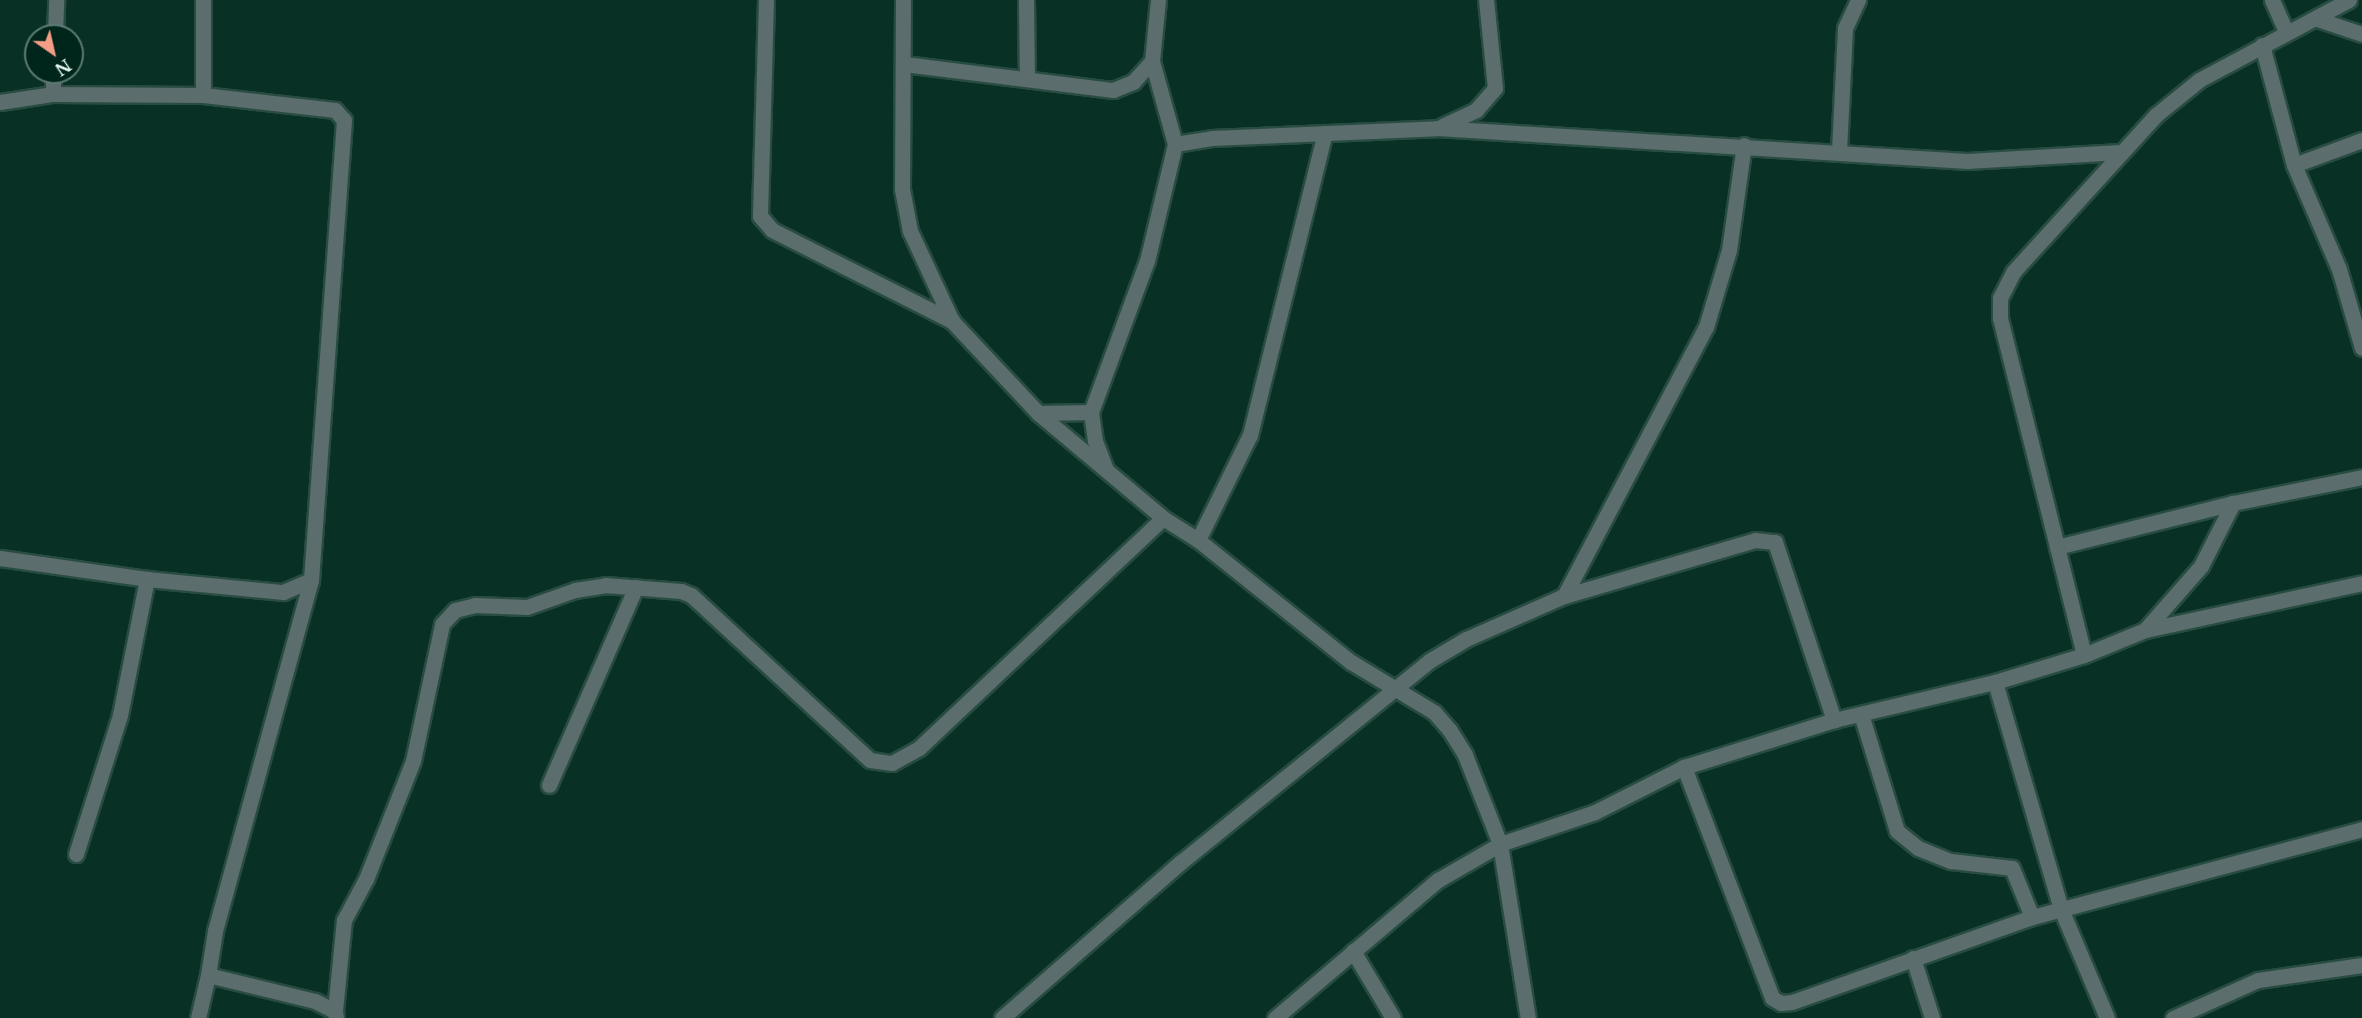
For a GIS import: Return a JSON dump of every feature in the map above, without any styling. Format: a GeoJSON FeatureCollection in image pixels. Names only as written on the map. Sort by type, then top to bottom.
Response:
{"type":"FeatureCollection","features":[{"type":"Feature","properties":{"kind":"street"},"geometry":{"type":"LineString","coordinates":[[55,24],[56,0]]}},
{"type":"Feature","properties":{"kind":"street"},"geometry":{"type":"LineString","coordinates":[[202,0],[203,96]]}},
{"type":"Feature","properties":{"kind":"street"},"geometry":{"type":"LineString","coordinates":[[766,0],[760,216],[772,230],[952,321]]}},
{"type":"Feature","properties":{"kind":"street"},"geometry":{"type":"LineString","coordinates":[[903,0],[902,189],[910,231],[952,321],[1038,413],[1163,518],[1198,540],[1351,662],[1397,687],[1434,712],[1449,729],[1465,755],[1500,844],[1528,1018]]}},
{"type":"Feature","properties":{"kind":"street"},"geometry":{"type":"LineString","coordinates":[[1026,0],[1027,79]]}},
{"type":"Feature","properties":{"kind":"street"},"geometry":{"type":"LineString","coordinates":[[1106,468],[1095,441],[1091,412],[1147,261],[1175,144],[1152,62],[1158,0]]}},
{"type":"Feature","properties":{"kind":"street"},"geometry":{"type":"LineString","coordinates":[[1437,128],[1476,110],[1495,88],[1486,0]]}},
{"type":"Feature","properties":{"kind":"street"},"geometry":{"type":"LineString","coordinates":[[1839,151],[1845,28],[1858,0]]}},
{"type":"Feature","properties":{"kind":"street"},"geometry":{"type":"LineString","coordinates":[[2272,0],[2287,33]]}},
{"type":"Feature","properties":{"kind":"street"},"geometry":{"type":"LineString","coordinates":[[2084,655],[2000,319],[2000,298],[2014,271],[2156,115],[2199,80],[2349,0]]}},
{"type":"Feature","properties":{"kind":"street"},"geometry":{"type":"LineString","coordinates":[[2317,19],[2362,34]]}},
{"type":"Feature","properties":{"kind":"street"},"geometry":{"type":"LineString","coordinates":[[2262,45],[2294,165],[2339,269],[2362,348]]}},
{"type":"Feature","properties":{"kind":"street"},"geometry":{"type":"LineString","coordinates":[[904,64],[1113,90],[1133,82],[1152,62]]}},
{"type":"Feature","properties":{"kind":"street"},"geometry":{"type":"LineString","coordinates":[[53,84],[53,94]]}},
{"type":"Feature","properties":{"kind":"street"},"geometry":{"type":"LineString","coordinates":[[0,102],[53,94],[203,96],[335,110],[344,120],[311,580],[304,613],[221,909],[198,1018]]}},
{"type":"Feature","properties":{"kind":"street"},"geometry":{"type":"LineString","coordinates":[[1175,144],[1212,138],[1437,128],[1839,151],[1967,161],[2120,152]]}},
{"type":"Feature","properties":{"kind":"street"},"geometry":{"type":"LineString","coordinates":[[1198,540],[1250,435],[1325,133]]}},
{"type":"Feature","properties":{"kind":"street"},"geometry":{"type":"LineString","coordinates":[[2294,165],[2362,140]]}},
{"type":"Feature","properties":{"kind":"street"},"geometry":{"type":"LineString","coordinates":[[1564,596],[1706,327],[1729,250],[1744,146]]}},
{"type":"Feature","properties":{"kind":"street"},"geometry":{"type":"LineString","coordinates":[[1038,413],[1091,412]]}},
{"type":"Feature","properties":{"kind":"street"},"geometry":{"type":"LineString","coordinates":[[2057,547],[2233,503],[2362,477]]}},
{"type":"Feature","properties":{"kind":"street"},"geometry":{"type":"LineString","coordinates":[[2145,630],[2201,566],[2233,503]]}},
{"type":"Feature","properties":{"kind":"street"},"geometry":{"type":"LineString","coordinates":[[208,975],[288,993],[336,1014],[344,920],[366,879],[413,760],[447,616],[464,606],[527,608],[575,590],[605,585],[667,588],[691,595],[870,760],[892,763],[918,748],[1163,518]]}},
{"type":"Feature","properties":{"kind":"street"},"geometry":{"type":"LineString","coordinates":[[1002,1018],[1180,862],[1429,661],[1467,639],[1564,596],[1755,540],[1775,542],[1834,720]]}},
{"type":"Feature","properties":{"kind":"street"},"geometry":{"type":"LineString","coordinates":[[0,561],[147,579],[283,592],[311,580]]}},
{"type":"Feature","properties":{"kind":"street"},"geometry":{"type":"LineString","coordinates":[[76,854],[120,715],[147,579]]}},
{"type":"Feature","properties":{"kind":"street"},"geometry":{"type":"LineString","coordinates":[[1275,1018],[1438,880],[1500,844],[1595,812],[1684,767],[1834,720],[1995,682],[2084,655],[2145,630],[2362,583]]}},
{"type":"Feature","properties":{"kind":"street"},"geometry":{"type":"LineString","coordinates":[[549,785],[636,587]]}},
{"type":"Feature","properties":{"kind":"street"},"geometry":{"type":"LineString","coordinates":[[283,592],[304,613]]}},
{"type":"Feature","properties":{"kind":"street"},"geometry":{"type":"LineString","coordinates":[[1995,682],[2061,909],[2107,1018]]}},
{"type":"Feature","properties":{"kind":"street"},"geometry":{"type":"LineString","coordinates":[[1861,714],[1897,831],[1918,848],[1951,861],[2012,868],[2032,917]]}},
{"type":"Feature","properties":{"kind":"street"},"geometry":{"type":"LineString","coordinates":[[1684,767],[1773,998],[1780,1003],[1792,1002],[2032,917],[2362,829]]}},
{"type":"Feature","properties":{"kind":"street"},"geometry":{"type":"LineString","coordinates":[[1353,951],[1393,1018]]}},
{"type":"Feature","properties":{"kind":"street"},"geometry":{"type":"LineString","coordinates":[[1912,958],[1932,1018]]}},
{"type":"Feature","properties":{"kind":"street"},"geometry":{"type":"LineString","coordinates":[[2173,1018],[2259,980],[2362,965]]}}]}
